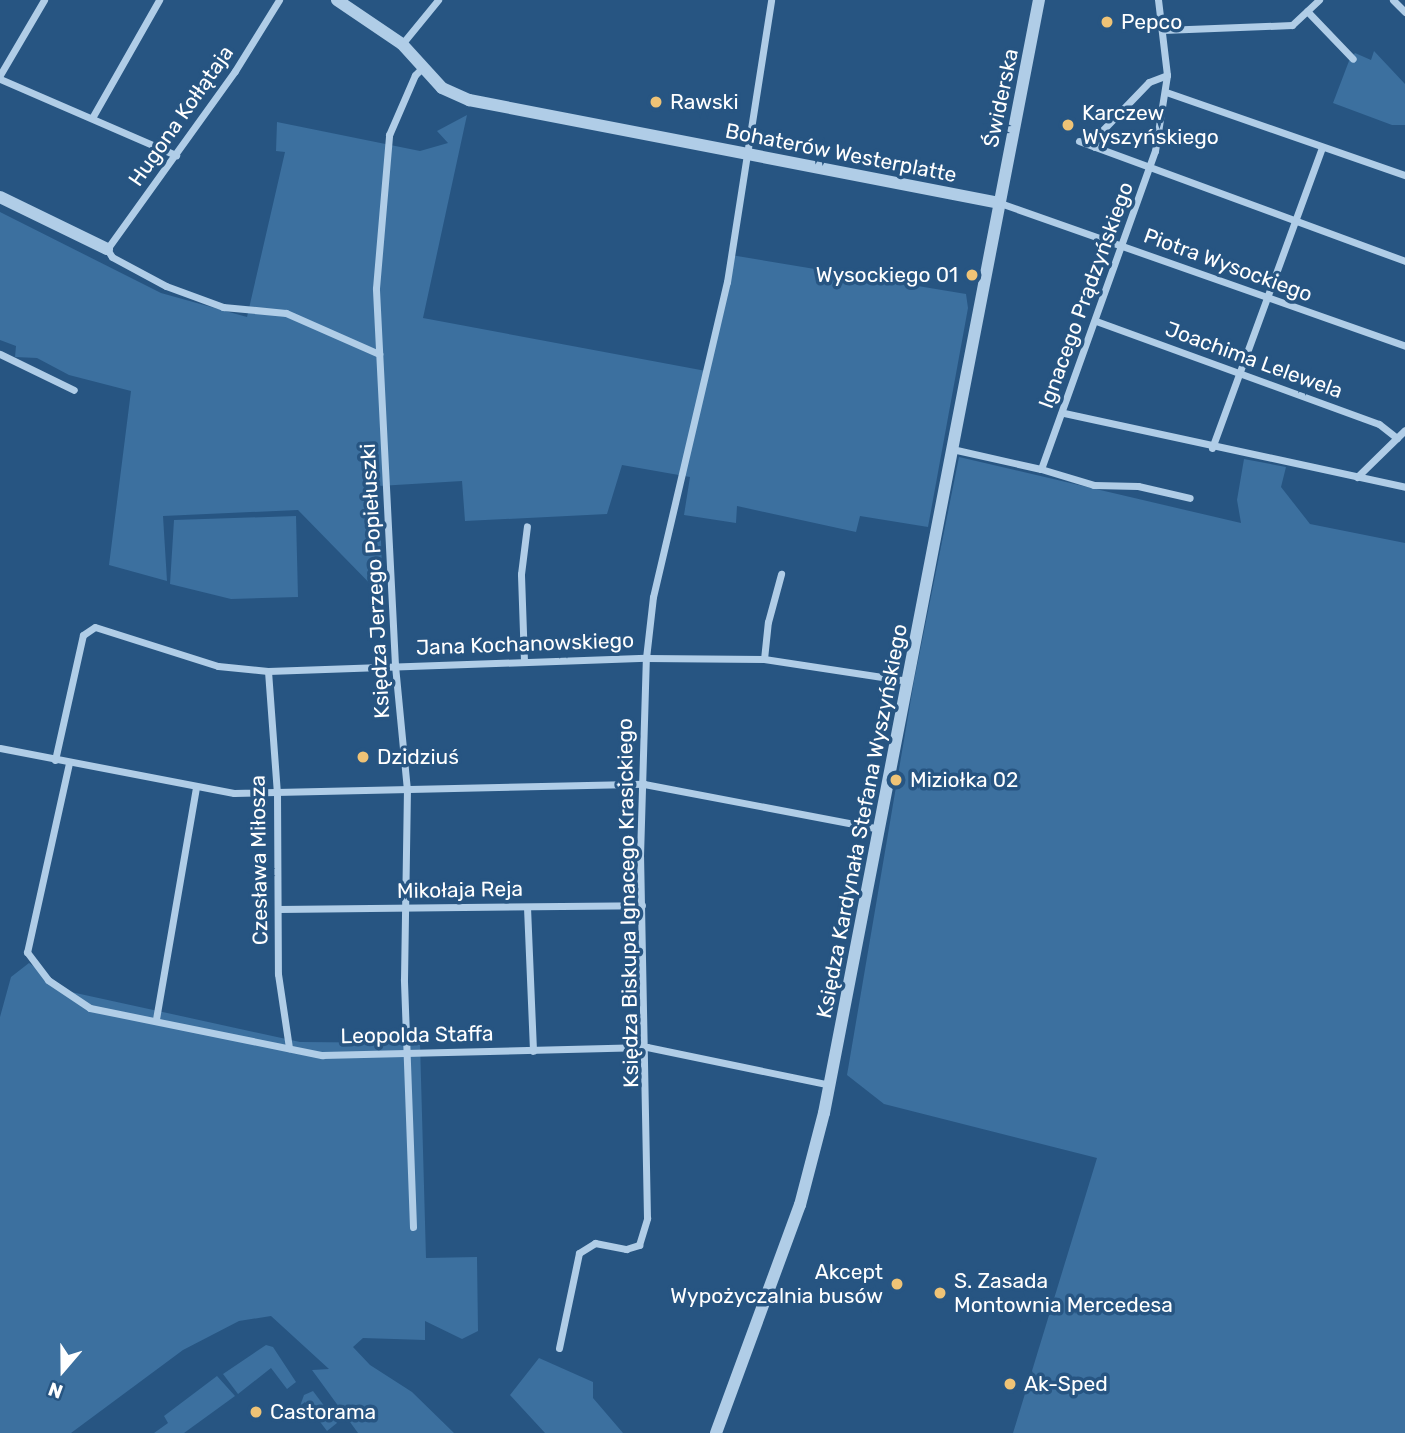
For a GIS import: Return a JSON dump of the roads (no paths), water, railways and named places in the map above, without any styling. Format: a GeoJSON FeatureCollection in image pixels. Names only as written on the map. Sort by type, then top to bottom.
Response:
{"type":"FeatureCollection","features":[{"type":"Feature","properties":{"kind":"street"},"geometry":{"type":"LineString","coordinates":[[44,0],[0,77],[176,155]]}},
{"type":"Feature","properties":{"kind":"street"},"geometry":{"type":"LineString","coordinates":[[92,118],[159,0]]}},
{"type":"Feature","properties":{"kind":"street","name":"Hugona Kołłątaja"},"geometry":{"type":"LineString","coordinates":[[107,249],[176,155],[279,0]]}},
{"type":"Feature","properties":{"kind":"street","name":"Bohaterów Westerplatte"},"geometry":{"type":"LineString","coordinates":[[337,0],[402,44],[442,88],[469,100],[1000,204]]}},
{"type":"Feature","properties":{"kind":"street"},"geometry":{"type":"LineString","coordinates":[[402,44],[438,0]]}},
{"type":"Feature","properties":{"kind":"street","name":"Księdza Biskupa Ignacego Krasickiego"},"geometry":{"type":"LineString","coordinates":[[559,1348],[584,1246],[595,1243],[626,1250],[639,1245],[645,1234],[649,1181],[642,905],[646,658],[653,597],[727,282],[771,0]]}},
{"type":"Feature","properties":{"kind":"street","name":"Świderska"},"geometry":{"type":"LineString","coordinates":[[1000,204],[1038,0]]}},
{"type":"Feature","properties":{"kind":"street","name":"Ignacego Prądzyńskiego"},"geometry":{"type":"LineString","coordinates":[[1041,469],[1064,412],[1150,169],[1167,75],[1158,0]]}},
{"type":"Feature","properties":{"kind":"street"},"geometry":{"type":"LineString","coordinates":[[1163,30],[1292,25],[1319,0]]}},
{"type":"Feature","properties":{"kind":"street"},"geometry":{"type":"LineString","coordinates":[[1393,0],[1405,12]]}},
{"type":"Feature","properties":{"kind":"street"},"geometry":{"type":"LineString","coordinates":[[1307,11],[1353,59]]}},
{"type":"Feature","properties":{"kind":"street","name":"Księdza Jerzego Popiełuszki"},"geometry":{"type":"LineString","coordinates":[[413,1227],[407,1053],[407,790],[395,666],[376,288],[389,135],[415,75],[422,68]]}},
{"type":"Feature","properties":{"kind":"street"},"geometry":{"type":"LineString","coordinates":[[1095,146],[1096,137],[1149,82],[1167,75]]}},
{"type":"Feature","properties":{"kind":"street"},"geometry":{"type":"LineString","coordinates":[[1166,92],[1405,175]]}},
{"type":"Feature","properties":{"kind":"street"},"geometry":{"type":"LineString","coordinates":[[1079,141],[1405,261]]}},
{"type":"Feature","properties":{"kind":"street"},"geometry":{"type":"LineString","coordinates":[[1212,448],[1322,147]]}},
{"type":"Feature","properties":{"kind":"street"},"geometry":{"type":"LineString","coordinates":[[0,197],[107,249],[112,257],[166,286],[223,307],[286,313],[379,354]]}},
{"type":"Feature","properties":{"kind":"street","name":"Piotra Wysockiego"},"geometry":{"type":"LineString","coordinates":[[1000,204],[1405,346]]}},
{"type":"Feature","properties":{"kind":"street","name":"Księdza Kardynała Stefana Wyszyńskiego"},"geometry":{"type":"LineString","coordinates":[[716,1433],[800,1205],[830,1084],[1000,204]]}},
{"type":"Feature","properties":{"kind":"street","name":"Joachima Lelewela"},"geometry":{"type":"LineString","coordinates":[[1096,321],[1379,424],[1397,438]]}},
{"type":"Feature","properties":{"kind":"street"},"geometry":{"type":"LineString","coordinates":[[0,354],[74,390]]}},
{"type":"Feature","properties":{"kind":"street"},"geometry":{"type":"LineString","coordinates":[[1064,412],[1212,448],[1405,487]]}},
{"type":"Feature","properties":{"kind":"street"},"geometry":{"type":"LineString","coordinates":[[1357,477],[1405,430]]}},
{"type":"Feature","properties":{"kind":"street"},"geometry":{"type":"LineString","coordinates":[[952,449],[1041,469],[1094,485],[1138,485],[1189,498]]}},
{"type":"Feature","properties":{"kind":"street"},"geometry":{"type":"LineString","coordinates":[[524,661],[521,574],[527,526]]}},
{"type":"Feature","properties":{"kind":"street"},"geometry":{"type":"LineString","coordinates":[[764,659],[768,622],[781,574]]}},
{"type":"Feature","properties":{"kind":"street","name":"Jana Kochanowskiego"},"geometry":{"type":"LineString","coordinates":[[55,760],[84,633],[90,627],[106,629],[218,666],[268,671],[646,658],[764,659],[908,681]]}},
{"type":"Feature","properties":{"kind":"street","name":"Czesława Miłosza"},"geometry":{"type":"LineString","coordinates":[[268,671],[277,793],[278,974],[289,1048]]}},
{"type":"Feature","properties":{"kind":"street"},"geometry":{"type":"LineString","coordinates":[[0,748],[196,788],[277,793],[644,784],[879,829]]}},
{"type":"Feature","properties":{"kind":"street","name":"Leopolda Staffa"},"geometry":{"type":"LineString","coordinates":[[69,763],[27,952],[48,980],[90,1008],[156,1019],[322,1055],[647,1047],[830,1084]]}},
{"type":"Feature","properties":{"kind":"street"},"geometry":{"type":"LineString","coordinates":[[156,1019],[196,788]]}},
{"type":"Feature","properties":{"kind":"street","name":"Mikołaja Reja"},"geometry":{"type":"LineString","coordinates":[[278,909],[642,905]]}},
{"type":"Feature","properties":{"kind":"street"},"geometry":{"type":"LineString","coordinates":[[527,907],[533,1051]]}},
{"type":"Feature","properties":{"kind":"place","name":"Pepco"},"geometry":{"type":"Point","coordinates":[1107,22]}},
{"type":"Feature","properties":{"kind":"place","name":"Rawski"},"geometry":{"type":"Point","coordinates":[656,102]}},
{"type":"Feature","properties":{"kind":"place","name":"Karczew Wyszyńskiego"},"geometry":{"type":"Point","coordinates":[1068,125]}},
{"type":"Feature","properties":{"kind":"place","name":"Wysockiego 01"},"geometry":{"type":"Point","coordinates":[972,275]}},
{"type":"Feature","properties":{"kind":"place","name":"Dzidziuś"},"geometry":{"type":"Point","coordinates":[363,757]}},
{"type":"Feature","properties":{"kind":"place","name":"Miziołka 02"},"geometry":{"type":"Point","coordinates":[896,780]}},
{"type":"Feature","properties":{"kind":"place","name":"Akcept Wypożyczalnia busów"},"geometry":{"type":"Point","coordinates":[897,1284]}},
{"type":"Feature","properties":{"kind":"place","name":"S. Zasada Montownia Mercedesa"},"geometry":{"type":"Point","coordinates":[940,1293]}},
{"type":"Feature","properties":{"kind":"place","name":"Ak-Sped"},"geometry":{"type":"Point","coordinates":[1010,1384]}},
{"type":"Feature","properties":{"kind":"place","name":"Castorama"},"geometry":{"type":"Point","coordinates":[256,1412]}}]}
